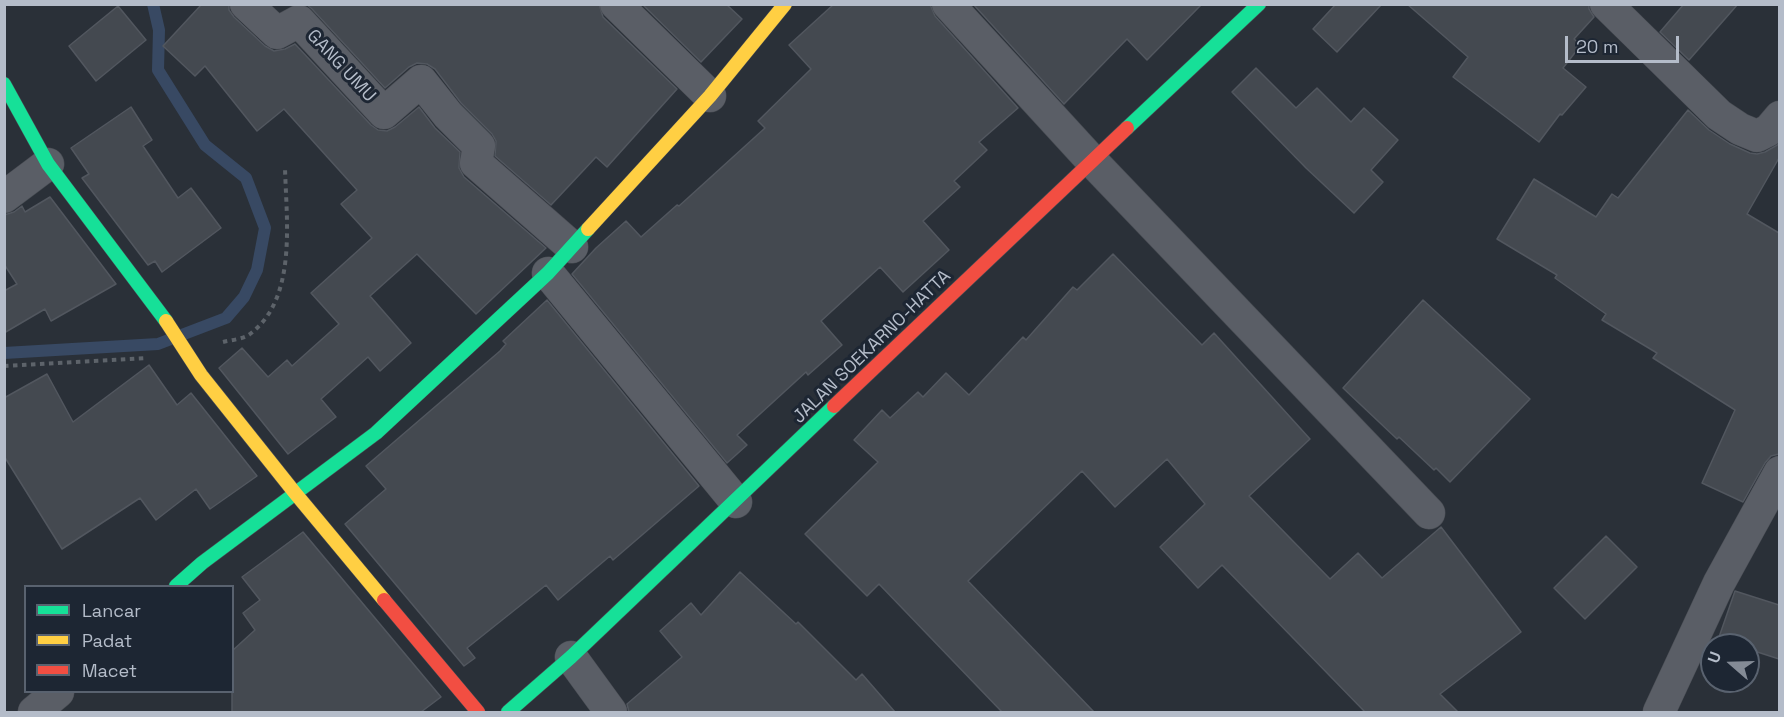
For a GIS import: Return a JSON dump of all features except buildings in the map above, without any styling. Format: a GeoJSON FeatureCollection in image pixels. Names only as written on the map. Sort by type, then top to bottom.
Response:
{"type":"FeatureCollection","features":[{"type":"Feature","properties":{"kind":"main road"},"geometry":{"type":"LineString","coordinates":[[177,585],[376,433],[548,273],[710,96],[785,4]]}},
{"type":"Feature","properties":{"kind":"main road","name":"JALAN SOEKARNO-HATTA"},"geometry":{"type":"LineString","coordinates":[[508,712],[571,657],[736,502],[1259,4]]}},
{"type":"Feature","properties":{"kind":"main road"},"geometry":{"type":"LineString","coordinates":[[4,84],[16,102],[48,164],[162,314],[201,375],[295,493],[478,712]]}},
{"type":"Feature","properties":{"kind":"street","name":"GANG UMU"},"geometry":{"type":"LineString","coordinates":[[246,4],[277,33],[299,21],[384,113],[422,81],[448,115],[479,146],[476,163],[572,247]]}},
{"type":"Feature","properties":{"kind":"street"},"geometry":{"type":"LineString","coordinates":[[616,4],[710,96]]}},
{"type":"Feature","properties":{"kind":"street"},"geometry":{"type":"LineString","coordinates":[[948,4],[1092,161],[1429,513]]}},
{"type":"Feature","properties":{"kind":"street"},"geometry":{"type":"LineString","coordinates":[[1606,4],[1719,115],[1740,129],[1756,136],[1769,130],[1779,117]]}},
{"type":"Feature","properties":{"kind":"street"},"geometry":{"type":"LineString","coordinates":[[4,197],[48,164]]}},
{"type":"Feature","properties":{"kind":"street"},"geometry":{"type":"LineString","coordinates":[[548,273],[736,502]]}},
{"type":"Feature","properties":{"kind":"street"},"geometry":{"type":"LineString","coordinates":[[1659,712],[1719,583],[1779,472]]}},
{"type":"Feature","properties":{"kind":"street"},"geometry":{"type":"LineString","coordinates":[[571,657],[610,712]]}},
{"type":"Feature","properties":{"kind":"street"},"geometry":{"type":"LineString","coordinates":[[34,712],[57,693]]}},
{"type":"Feature","properties":{"kind":"waterway"},"geometry":{"type":"LineString","coordinates":[[4,353],[158,344],[226,318],[244,297],[257,270],[265,228],[246,178],[205,145],[158,70],[159,30],[153,4]]}},
{"type":"Feature","properties":{"kind":"traffic: fast"},"geometry":{"type":"LineString","coordinates":[[1127,128],[1259,4]]}},
{"type":"Feature","properties":{"kind":"traffic: fast"},"geometry":{"type":"LineString","coordinates":[[4,84],[48,164],[166,321]]}},
{"type":"Feature","properties":{"kind":"traffic: fast"},"geometry":{"type":"LineString","coordinates":[[177,585],[202,563],[376,433],[548,273],[588,229]]}},
{"type":"Feature","properties":{"kind":"traffic: fast"},"geometry":{"type":"LineString","coordinates":[[508,712],[571,657],[834,406]]}},
{"type":"Feature","properties":{"kind":"traffic: slow"},"geometry":{"type":"LineString","coordinates":[[588,229],[710,96],[785,4]]}},
{"type":"Feature","properties":{"kind":"traffic: slow"},"geometry":{"type":"LineString","coordinates":[[166,321],[201,375],[384,600]]}},
{"type":"Feature","properties":{"kind":"traffic: jam"},"geometry":{"type":"LineString","coordinates":[[834,406],[1127,128]]}},
{"type":"Feature","properties":{"kind":"traffic: jam"},"geometry":{"type":"LineString","coordinates":[[384,600],[478,712]]}}]}
